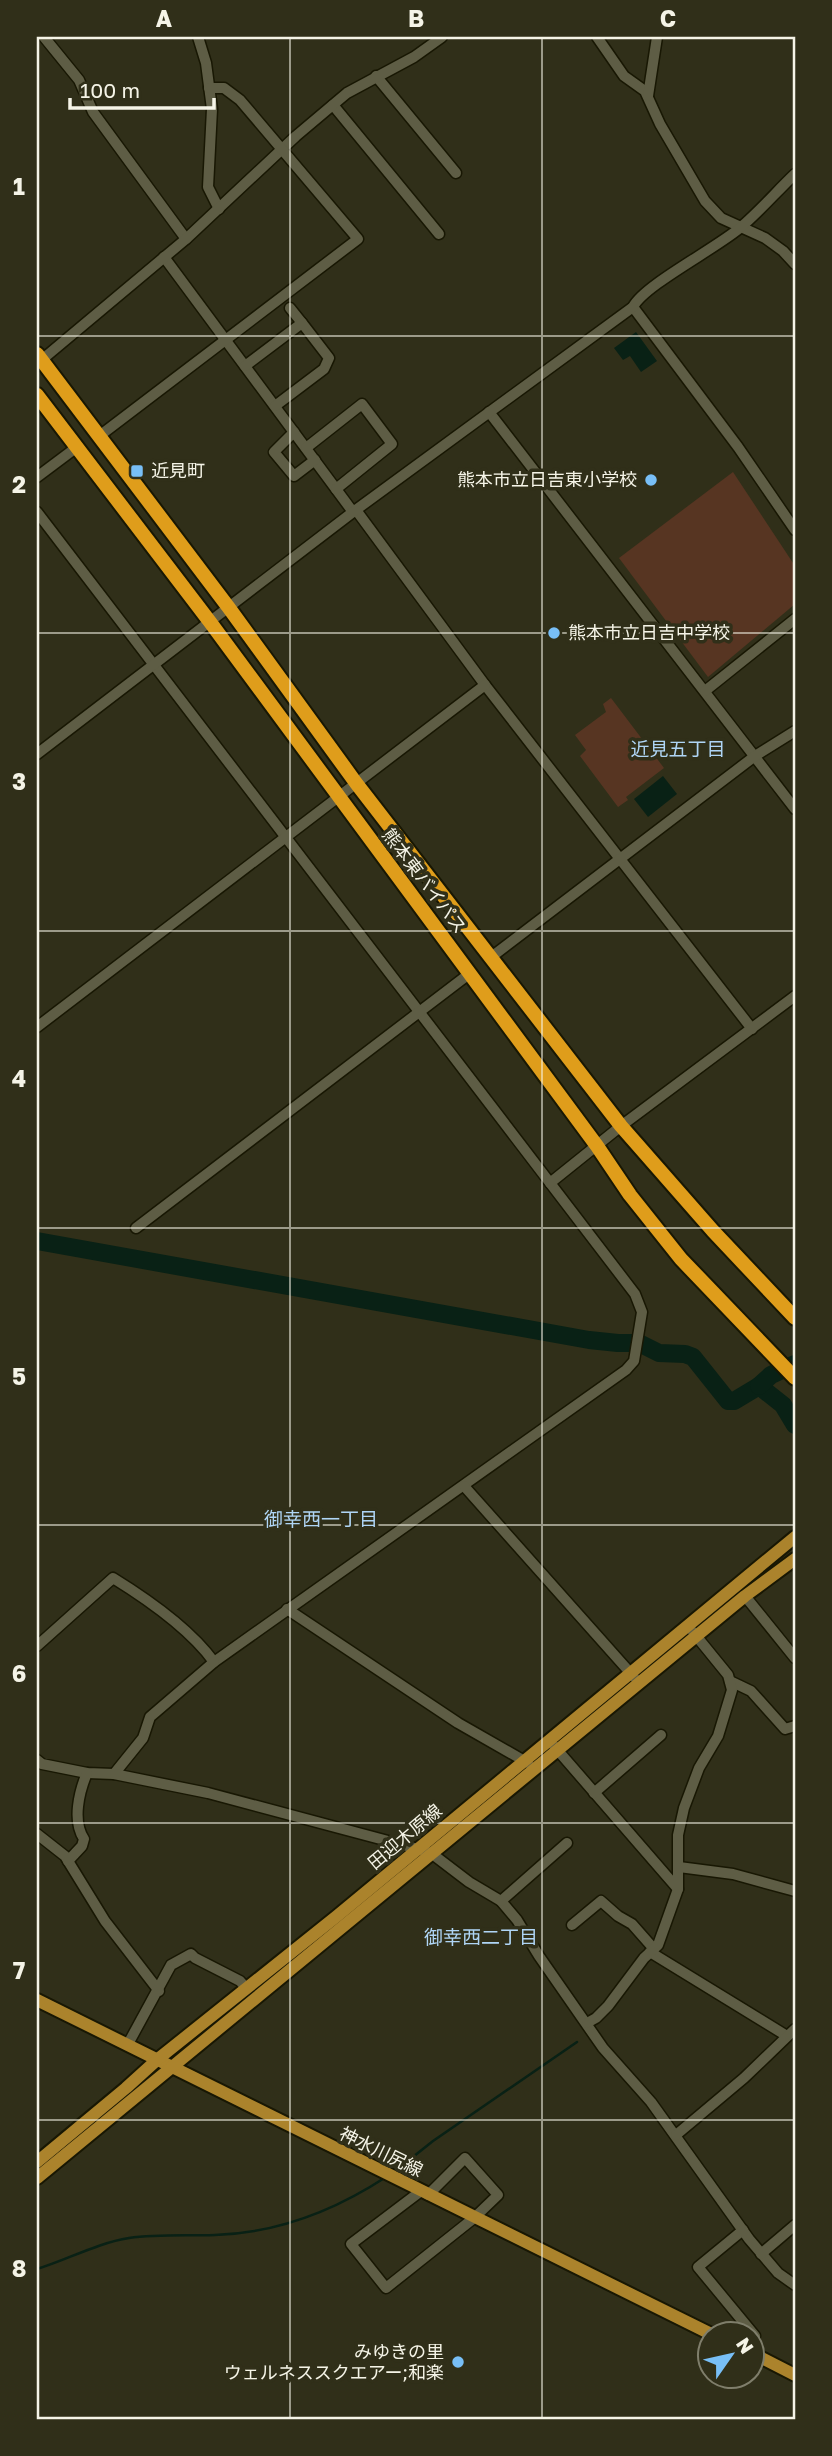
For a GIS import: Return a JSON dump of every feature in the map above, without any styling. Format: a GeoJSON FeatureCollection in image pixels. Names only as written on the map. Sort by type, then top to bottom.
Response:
{"type":"FeatureCollection","features":[{"type":"Feature","properties":{"kind":"highway","name":"熊本東バイパス"},"geometry":{"type":"LineString","coordinates":[[38,360],[229,608],[356,783],[621,1126],[713,1231],[795,1318]]}},
{"type":"Feature","properties":{"kind":"highway","name":"熊本東バイパス"},"geometry":{"type":"LineString","coordinates":[[37,395],[210,622],[597,1146],[630,1195],[681,1259],[795,1378]]}},
{"type":"Feature","properties":{"kind":"main road","name":"田迎木原線"},"geometry":{"type":"LineString","coordinates":[[37,2162],[158,2059],[418,1849],[530,1764],[635,1679],[795,1537]]}},
{"type":"Feature","properties":{"kind":"main road","name":"田迎木原線"},"geometry":{"type":"LineString","coordinates":[[692,1631],[795,1559]]}},
{"type":"Feature","properties":{"kind":"main road","name":"田迎木原線"},"geometry":{"type":"LineString","coordinates":[[37,2178],[431,1853],[530,1764]]}},
{"type":"Feature","properties":{"kind":"main road","name":"神水川尻線"},"geometry":{"type":"LineString","coordinates":[[37,2000],[696,2326]]}},
{"type":"Feature","properties":{"kind":"main road"},"geometry":{"type":"LineString","coordinates":[[766,2360],[795,2375]]}},
{"type":"Feature","properties":{"kind":"street"},"geometry":{"type":"LineString","coordinates":[[44,37],[79,80],[93,112],[186,239]]}},
{"type":"Feature","properties":{"kind":"street"},"geometry":{"type":"LineString","coordinates":[[198,37],[206,63],[212,108],[208,187],[219,209]]}},
{"type":"Feature","properties":{"kind":"street"},"geometry":{"type":"LineString","coordinates":[[38,360],[186,239],[347,93],[414,57],[442,37]]}},
{"type":"Feature","properties":{"kind":"street"},"geometry":{"type":"LineString","coordinates":[[597,37],[624,76],[648,96],[660,124],[705,201],[721,218],[772,243],[795,264]]}},
{"type":"Feature","properties":{"kind":"street"},"geometry":{"type":"LineString","coordinates":[[648,96],[657,37]]}},
{"type":"Feature","properties":{"kind":"street"},"geometry":{"type":"LineString","coordinates":[[376,76],[456,173]]}},
{"type":"Feature","properties":{"kind":"street"},"geometry":{"type":"LineString","coordinates":[[97,438],[359,239],[240,100],[224,88],[209,88]]}},
{"type":"Feature","properties":{"kind":"street"},"geometry":{"type":"LineString","coordinates":[[333,105],[439,234]]}},
{"type":"Feature","properties":{"kind":"street"},"geometry":{"type":"LineString","coordinates":[[37,754],[354,511],[633,307],[636,300],[741,227],[795,174]]}},
{"type":"Feature","properties":{"kind":"street"},"geometry":{"type":"LineString","coordinates":[[164,257],[485,685],[751,1029]]}},
{"type":"Feature","properties":{"kind":"street"},"geometry":{"type":"LineString","coordinates":[[633,307],[738,446],[795,530]]}},
{"type":"Feature","properties":{"kind":"street"},"geometry":{"type":"LineString","coordinates":[[275,406],[324,369],[328,358],[290,308]]}},
{"type":"Feature","properties":{"kind":"street"},"geometry":{"type":"LineString","coordinates":[[245,366],[302,323]]}},
{"type":"Feature","properties":{"kind":"street"},"geometry":{"type":"LineString","coordinates":[[306,448],[362,404],[392,444],[336,489]]}},
{"type":"Feature","properties":{"kind":"street"},"geometry":{"type":"LineString","coordinates":[[489,412],[795,809]]}},
{"type":"Feature","properties":{"kind":"street"},"geometry":{"type":"LineString","coordinates":[[294,432],[274,452],[294,475],[315,460]]}},
{"type":"Feature","properties":{"kind":"street"},"geometry":{"type":"LineString","coordinates":[[37,477],[77,447]]}},
{"type":"Feature","properties":{"kind":"street"},"geometry":{"type":"LineString","coordinates":[[37,512],[635,1294],[642,1312],[634,1362],[622,1373],[214,1662],[150,1717],[143,1738],[114,1774]]}},
{"type":"Feature","properties":{"kind":"street"},"geometry":{"type":"LineString","coordinates":[[705,691],[795,619]]}},
{"type":"Feature","properties":{"kind":"street"},"geometry":{"type":"LineString","coordinates":[[37,1027],[485,685]]}},
{"type":"Feature","properties":{"kind":"street"},"geometry":{"type":"LineString","coordinates":[[490,958],[755,756],[795,731]]}},
{"type":"Feature","properties":{"kind":"street"},"geometry":{"type":"LineString","coordinates":[[136,1228],[468,974]]}},
{"type":"Feature","properties":{"kind":"street"},"geometry":{"type":"LineString","coordinates":[[550,1183],[621,1126],[795,996]]}},
{"type":"Feature","properties":{"kind":"street"},"geometry":{"type":"LineString","coordinates":[[464,1486],[635,1679]]}},
{"type":"Feature","properties":{"kind":"street"},"geometry":{"type":"LineString","coordinates":[[37,1646],[113,1578],[132,1589],[175,1623],[205,1650],[214,1662]]}},
{"type":"Feature","properties":{"kind":"street"},"geometry":{"type":"LineString","coordinates":[[745,1596],[795,1658]]}},
{"type":"Feature","properties":{"kind":"street"},"geometry":{"type":"LineString","coordinates":[[287,1609],[458,1723],[530,1764]]}},
{"type":"Feature","properties":{"kind":"street"},"geometry":{"type":"LineString","coordinates":[[587,2023],[608,2006],[658,1945],[669,1921],[678,1889],[678,1835],[684,1808],[699,1768],[718,1737],[732,1690],[728,1675],[692,1631]]}},
{"type":"Feature","properties":{"kind":"street"},"geometry":{"type":"LineString","coordinates":[[730,1681],[751,1691],[785,1729],[795,1726]]}},
{"type":"Feature","properties":{"kind":"street"},"geometry":{"type":"LineString","coordinates":[[594,1793],[661,1734]]}},
{"type":"Feature","properties":{"kind":"street"},"geometry":{"type":"LineString","coordinates":[[554,1745],[678,1889]]}},
{"type":"Feature","properties":{"kind":"street"},"geometry":{"type":"LineString","coordinates":[[37,1760],[42,1764],[87,1773],[114,1774],[208,1793],[418,1849],[431,1853],[469,1882],[501,1901],[517,1920],[538,1956],[603,2048],[651,2102],[761,2254],[778,2273],[795,2285]]}},
{"type":"Feature","properties":{"kind":"street"},"geometry":{"type":"LineString","coordinates":[[68,1861],[82,1846],[84,1839],[78,1830],[78,1809],[80,1789],[87,1773]]}},
{"type":"Feature","properties":{"kind":"street"},"geometry":{"type":"LineString","coordinates":[[37,1834],[65,1856],[105,1921],[159,1991]]}},
{"type":"Feature","properties":{"kind":"street"},"geometry":{"type":"LineString","coordinates":[[501,1901],[567,1843]]}},
{"type":"Feature","properties":{"kind":"street"},"geometry":{"type":"LineString","coordinates":[[679,1867],[733,1874],[795,1891]]}},
{"type":"Feature","properties":{"kind":"street"},"geometry":{"type":"LineString","coordinates":[[572,1925],[601,1901],[632,1924],[652,1951],[791,2032],[744,2078],[676,2135]]}},
{"type":"Feature","properties":{"kind":"street"},"geometry":{"type":"LineString","coordinates":[[128,2044],[172,1965],[191,1954],[240,1980],[246,1988]]}},
{"type":"Feature","properties":{"kind":"street"},"geometry":{"type":"LineString","coordinates":[[465,2158],[498,2195],[474,2218],[386,2288],[351,2244],[425,2193],[465,2158]]}},
{"type":"Feature","properties":{"kind":"street"},"geometry":{"type":"LineString","coordinates":[[761,2254],[795,2225]]}},
{"type":"Feature","properties":{"kind":"street"},"geometry":{"type":"LineString","coordinates":[[742,2320],[698,2267],[743,2230]]}},
{"type":"Feature","properties":{"kind":"shaded area"},"geometry":{"type":"Polygon","coordinates":[[[636,332],[657,361],[641,372],[630,356],[623,360],[614,348],[636,332]]]}},
{"type":"Feature","properties":{"kind":"shaded area"},"geometry":{"type":"Polygon","coordinates":[[[733,472],[795,566],[795,604],[708,677],[619,558],[733,472]]]}},
{"type":"Feature","properties":{"kind":"shaded area"},"geometry":{"type":"Polygon","coordinates":[[[611,698],[664,768],[626,797],[628,800],[618,807],[580,756],[586,750],[575,735],[606,712],[603,704],[611,698]]]}},
{"type":"Feature","properties":{"kind":"shaded area"},"geometry":{"type":"Polygon","coordinates":[[[663,776],[677,794],[648,817],[634,799],[663,776]]]}},
{"type":"Feature","properties":{"kind":"waterway"},"geometry":{"type":"LineString","coordinates":[[37,1241],[589,1340],[639,1343],[659,1353],[685,1354],[693,1357],[728,1401],[734,1401],[759,1386],[783,1405],[795,1425]]}},
{"type":"Feature","properties":{"kind":"waterway"},"geometry":{"type":"LineString","coordinates":[[759,1386],[771,1375],[795,1364]]}},
{"type":"Feature","properties":{"kind":"waterway"},"geometry":{"type":"LineString","coordinates":[[394,2172],[433,2141],[577,2042]]}},
{"type":"Feature","properties":{"kind":"waterway"},"geometry":{"type":"LineString","coordinates":[[37,2269],[129,2238],[215,2235],[283,2225],[325,2210],[386,2177]]}},
{"type":"Feature","properties":{"kind":"place","name":"近見町"},"geometry":{"type":"Point","coordinates":[137,471]}},
{"type":"Feature","properties":{"kind":"place","name":"熊本市立日吉東小学校"},"geometry":{"type":"Point","coordinates":[651,480]}},
{"type":"Feature","properties":{"kind":"place","name":"熊本市立日吉中学校"},"geometry":{"type":"Point","coordinates":[554,633]}},
{"type":"Feature","properties":{"kind":"place","name":"みゆきの里 ウェルネススクエアー;和楽"},"geometry":{"type":"Point","coordinates":[458,2362]}},
{"type":"Feature","properties":{"kind":"district","name":"近見五丁目"},"geometry":{"type":"Point","coordinates":[678,749]}},
{"type":"Feature","properties":{"kind":"district","name":"御幸西一丁目"},"geometry":{"type":"Point","coordinates":[321,1519]}},
{"type":"Feature","properties":{"kind":"district","name":"御幸西二丁目"},"geometry":{"type":"Point","coordinates":[481,1937]}}]}
